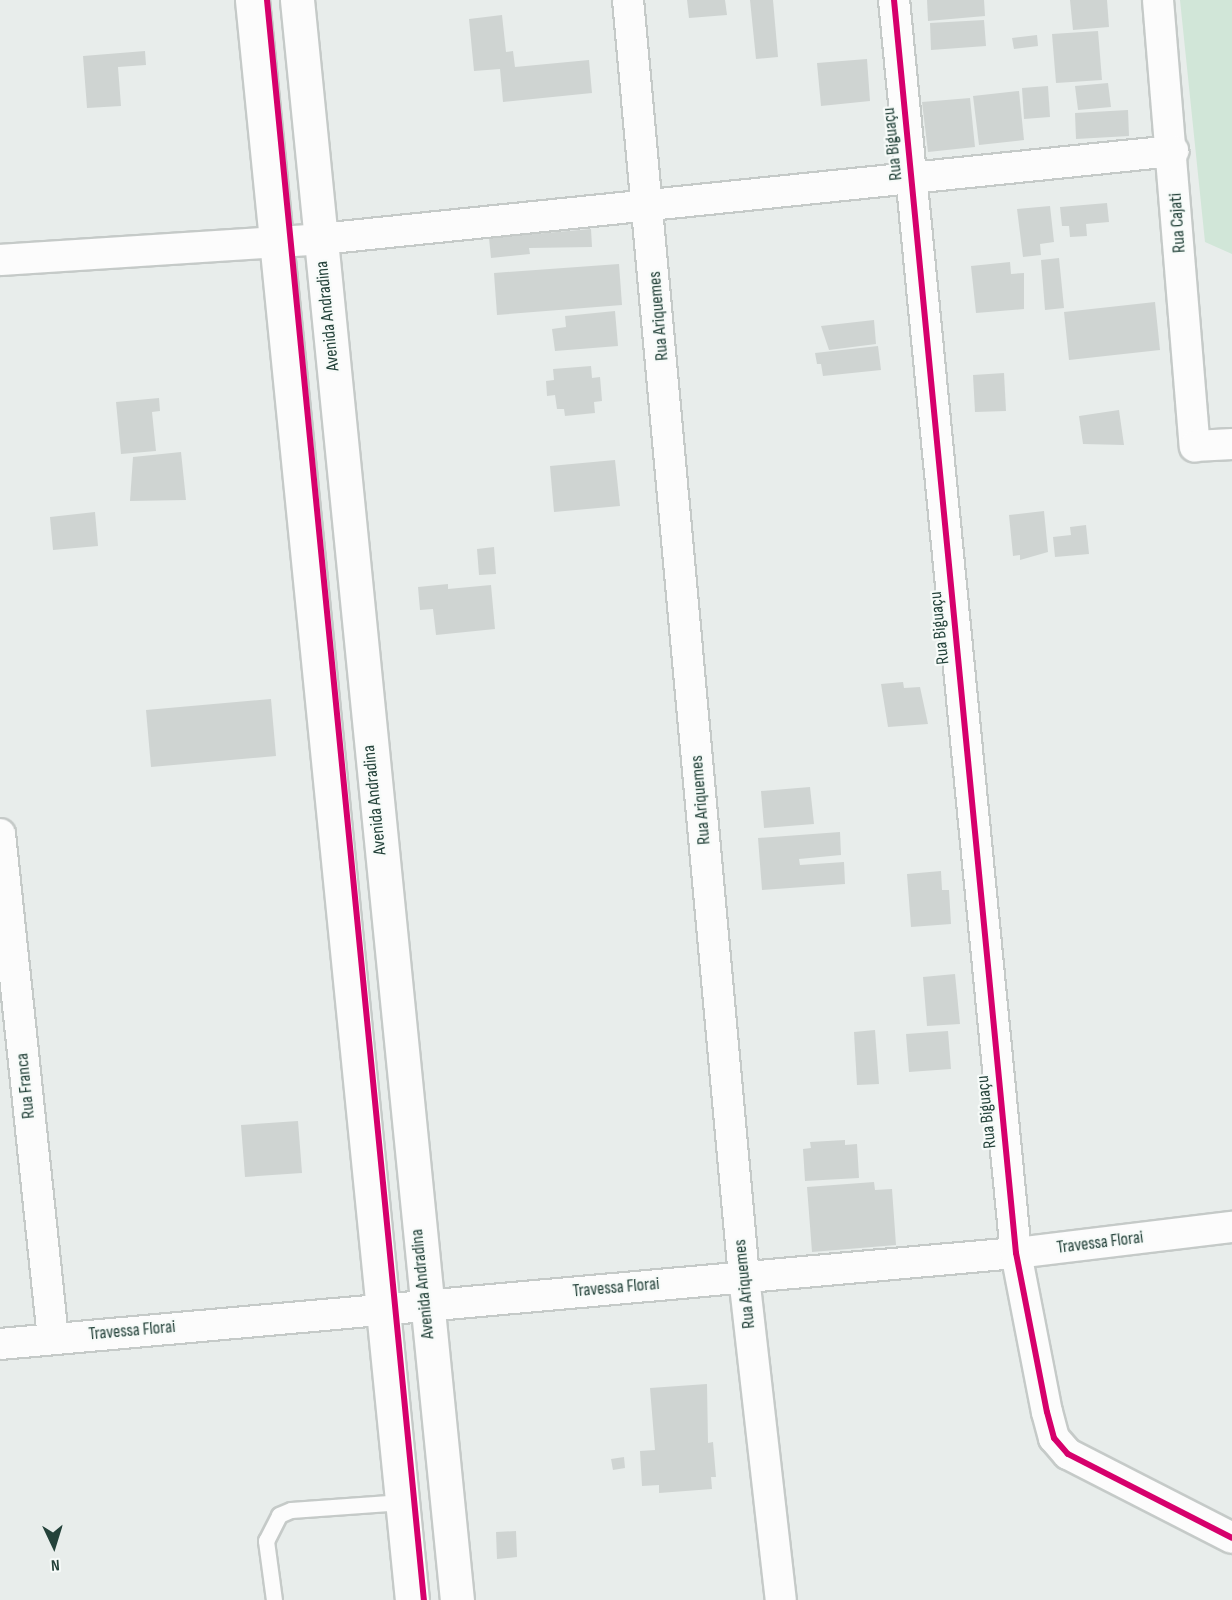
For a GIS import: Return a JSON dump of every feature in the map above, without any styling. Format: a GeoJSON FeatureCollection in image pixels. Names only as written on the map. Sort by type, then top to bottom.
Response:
{"type":"FeatureCollection","features":[{"type":"Feature","properties":{"kind":"main road"},"geometry":{"type":"LineString","coordinates":[[252,0],[412,1600]]}},
{"type":"Feature","properties":{"kind":"main road","name":"Avenida Andradina"},"geometry":{"type":"LineString","coordinates":[[297,0],[424,1304],[457,1600]]}},
{"type":"Feature","properties":{"kind":"street","name":"Rua Ariquemes"},"geometry":{"type":"LineString","coordinates":[[628,0],[649,204],[744,1277],[781,1600]]}},
{"type":"Feature","properties":{"kind":"street","name":"Rua Biguaçu"},"geometry":{"type":"LineString","coordinates":[[894,0],[1016,1253],[1054,1438],[1068,1454],[1227,1531]]}},
{"type":"Feature","properties":{"kind":"street","name":"Rua Cajati"},"geometry":{"type":"LineString","coordinates":[[1158,0],[1173,151],[1195,446],[1232,444]]}},
{"type":"Feature","properties":{"kind":"street"},"geometry":{"type":"LineString","coordinates":[[0,260],[276,243],[911,176],[1173,151]]}},
{"type":"Feature","properties":{"kind":"street","name":"Rua Franca"},"geometry":{"type":"LineString","coordinates":[[0,834],[53,1338]]}},
{"type":"Feature","properties":{"kind":"street","name":"Travessa Florai"},"geometry":{"type":"LineString","coordinates":[[0,1344],[382,1307],[1016,1253],[1232,1227]]}},
{"type":"Feature","properties":{"kind":"lane"},"geometry":{"type":"LineString","coordinates":[[274,1600],[266,1541],[279,1515],[291,1509],[403,1502]]}},
{"type":"Feature","properties":{"kind":"green space"},"geometry":{"type":"Polygon","coordinates":[[[1180,0],[1232,0],[1232,254],[1205,242],[1180,0]]]}},
{"type":"Feature","properties":{"kind":"building"},"geometry":{"type":"Polygon","coordinates":[[[687,0],[725,0],[727,15],[689,18],[687,0]]]}},
{"type":"Feature","properties":{"kind":"building"},"geometry":{"type":"Polygon","coordinates":[[[750,0],[773,0],[778,57],[756,59],[750,0]]]}},
{"type":"Feature","properties":{"kind":"building"},"geometry":{"type":"Polygon","coordinates":[[[927,0],[984,0],[985,16],[928,21],[927,0]]]}},
{"type":"Feature","properties":{"kind":"building"},"geometry":{"type":"Polygon","coordinates":[[[1070,0],[1107,0],[1109,27],[1073,30],[1070,0]]]}},
{"type":"Feature","properties":{"kind":"building"},"geometry":{"type":"Polygon","coordinates":[[[502,15],[506,52],[513,51],[515,67],[589,60],[592,93],[503,102],[500,69],[474,71],[469,19],[502,15]]]}},
{"type":"Feature","properties":{"kind":"building"},"geometry":{"type":"Polygon","coordinates":[[[984,20],[986,46],[931,50],[930,23],[984,20]]]}},
{"type":"Feature","properties":{"kind":"building"},"geometry":{"type":"Polygon","coordinates":[[[1098,31],[1102,80],[1056,83],[1052,34],[1098,31]]]}},
{"type":"Feature","properties":{"kind":"building"},"geometry":{"type":"Polygon","coordinates":[[[1037,35],[1038,46],[1014,49],[1012,38],[1037,35]]]}},
{"type":"Feature","properties":{"kind":"building"},"geometry":{"type":"Polygon","coordinates":[[[145,51],[146,65],[118,67],[121,106],[87,108],[83,56],[145,51]]]}},
{"type":"Feature","properties":{"kind":"building"},"geometry":{"type":"Polygon","coordinates":[[[867,59],[870,101],[821,106],[817,63],[867,59]]]}},
{"type":"Feature","properties":{"kind":"building"},"geometry":{"type":"Polygon","coordinates":[[[1108,83],[1111,107],[1078,110],[1075,86],[1108,83]]]}},
{"type":"Feature","properties":{"kind":"building"},"geometry":{"type":"Polygon","coordinates":[[[1048,86],[1050,117],[1024,119],[1022,88],[1048,86]]]}},
{"type":"Feature","properties":{"kind":"building"},"geometry":{"type":"Polygon","coordinates":[[[1019,91],[1024,140],[979,145],[973,96],[1019,91]]]}},
{"type":"Feature","properties":{"kind":"building"},"geometry":{"type":"Polygon","coordinates":[[[970,98],[975,147],[928,152],[922,102],[970,98]]]}},
{"type":"Feature","properties":{"kind":"building"},"geometry":{"type":"Polygon","coordinates":[[[1128,110],[1129,136],[1076,139],[1075,113],[1128,110]]]}},
{"type":"Feature","properties":{"kind":"building"},"geometry":{"type":"Polygon","coordinates":[[[1107,203],[1109,222],[1086,224],[1087,236],[1070,237],[1069,226],[1062,226],[1060,207],[1107,203]]]}},
{"type":"Feature","properties":{"kind":"building"},"geometry":{"type":"Polygon","coordinates":[[[1050,206],[1054,242],[1040,244],[1041,255],[1023,257],[1017,209],[1050,206]]]}},
{"type":"Feature","properties":{"kind":"building"},"geometry":{"type":"Polygon","coordinates":[[[591,229],[592,247],[529,248],[530,254],[491,258],[489,238],[591,229]]]}},
{"type":"Feature","properties":{"kind":"building"},"geometry":{"type":"Polygon","coordinates":[[[1059,258],[1064,308],[1045,310],[1041,260],[1059,258]]]}},
{"type":"Feature","properties":{"kind":"building"},"geometry":{"type":"Polygon","coordinates":[[[1010,262],[1011,274],[1024,273],[1024,309],[976,313],[971,266],[1010,262]]]}},
{"type":"Feature","properties":{"kind":"building"},"geometry":{"type":"Polygon","coordinates":[[[619,264],[622,305],[497,315],[494,273],[619,264]]]}},
{"type":"Feature","properties":{"kind":"building"},"geometry":{"type":"Polygon","coordinates":[[[1155,302],[1160,350],[1069,360],[1064,312],[1155,302]]]}},
{"type":"Feature","properties":{"kind":"building"},"geometry":{"type":"Polygon","coordinates":[[[615,311],[618,346],[555,351],[552,329],[566,327],[565,316],[615,311]]]}},
{"type":"Feature","properties":{"kind":"building"},"geometry":{"type":"Polygon","coordinates":[[[874,320],[876,344],[829,350],[821,326],[874,320]]]}},
{"type":"Feature","properties":{"kind":"building"},"geometry":{"type":"Polygon","coordinates":[[[878,346],[881,370],[823,376],[821,364],[817,364],[815,353],[878,346]]]}},
{"type":"Feature","properties":{"kind":"building"},"geometry":{"type":"Polygon","coordinates":[[[591,366],[592,378],[600,377],[602,401],[594,402],[595,413],[565,416],[564,409],[557,409],[555,395],[547,396],[546,381],[554,380],[553,369],[591,366]]]}},
{"type":"Feature","properties":{"kind":"building"},"geometry":{"type":"Polygon","coordinates":[[[1004,373],[1006,411],[975,412],[973,375],[1004,373]]]}},
{"type":"Feature","properties":{"kind":"building"},"geometry":{"type":"Polygon","coordinates":[[[159,398],[160,411],[152,412],[156,451],[121,454],[116,402],[159,398]]]}},
{"type":"Feature","properties":{"kind":"building"},"geometry":{"type":"Polygon","coordinates":[[[1119,410],[1124,445],[1083,444],[1079,416],[1119,410]]]}},
{"type":"Feature","properties":{"kind":"building"},"geometry":{"type":"Polygon","coordinates":[[[181,452],[186,500],[130,501],[133,457],[181,452]]]}},
{"type":"Feature","properties":{"kind":"building"},"geometry":{"type":"Polygon","coordinates":[[[615,460],[620,506],[554,512],[550,466],[615,460]]]}},
{"type":"Feature","properties":{"kind":"building"},"geometry":{"type":"Polygon","coordinates":[[[1044,511],[1048,552],[1020,560],[1020,555],[1013,556],[1009,515],[1044,511]]]}},
{"type":"Feature","properties":{"kind":"building"},"geometry":{"type":"Polygon","coordinates":[[[95,512],[98,546],[53,550],[50,517],[95,512]]]}},
{"type":"Feature","properties":{"kind":"building"},"geometry":{"type":"Polygon","coordinates":[[[1086,525],[1089,554],[1055,557],[1053,537],[1071,535],[1070,527],[1086,525]]]}},
{"type":"Feature","properties":{"kind":"building"},"geometry":{"type":"Polygon","coordinates":[[[494,547],[496,574],[479,575],[477,549],[494,547]]]}},
{"type":"Feature","properties":{"kind":"building"},"geometry":{"type":"Polygon","coordinates":[[[448,584],[448,589],[491,585],[495,629],[436,635],[433,609],[420,610],[418,587],[448,584]]]}},
{"type":"Feature","properties":{"kind":"building"},"geometry":{"type":"Polygon","coordinates":[[[903,682],[904,688],[920,687],[928,724],[888,727],[881,684],[903,682]]]}},
{"type":"Feature","properties":{"kind":"building"},"geometry":{"type":"Polygon","coordinates":[[[271,699],[276,756],[151,767],[146,710],[271,699]]]}},
{"type":"Feature","properties":{"kind":"building"},"geometry":{"type":"Polygon","coordinates":[[[810,787],[814,824],[764,828],[761,791],[810,787]]]}},
{"type":"Feature","properties":{"kind":"building"},"geometry":{"type":"Polygon","coordinates":[[[840,832],[841,855],[799,859],[800,865],[844,862],[845,884],[762,890],[758,838],[840,832]]]}},
{"type":"Feature","properties":{"kind":"building"},"geometry":{"type":"Polygon","coordinates":[[[941,871],[942,890],[949,890],[951,924],[911,927],[907,874],[941,871]]]}},
{"type":"Feature","properties":{"kind":"building"},"geometry":{"type":"Polygon","coordinates":[[[955,974],[960,1024],[927,1026],[923,977],[955,974]]]}},
{"type":"Feature","properties":{"kind":"building"},"geometry":{"type":"Polygon","coordinates":[[[875,1030],[879,1084],[857,1085],[854,1032],[875,1030]]]}},
{"type":"Feature","properties":{"kind":"building"},"geometry":{"type":"Polygon","coordinates":[[[948,1031],[951,1069],[909,1072],[906,1034],[948,1031]]]}},
{"type":"Feature","properties":{"kind":"building"},"geometry":{"type":"Polygon","coordinates":[[[298,1121],[302,1173],[245,1177],[241,1125],[298,1121]]]}},
{"type":"Feature","properties":{"kind":"building"},"geometry":{"type":"Polygon","coordinates":[[[845,1140],[845,1145],[857,1144],[859,1178],[805,1181],[803,1149],[811,1148],[810,1142],[845,1140]]]}},
{"type":"Feature","properties":{"kind":"building"},"geometry":{"type":"Polygon","coordinates":[[[874,1182],[875,1190],[892,1189],[896,1245],[812,1252],[807,1187],[874,1182]]]}},
{"type":"Feature","properties":{"kind":"building"},"geometry":{"type":"Polygon","coordinates":[[[707,1384],[708,1443],[713,1442],[716,1477],[711,1477],[712,1489],[659,1493],[659,1485],[642,1486],[640,1451],[655,1450],[650,1388],[707,1384]]]}},
{"type":"Feature","properties":{"kind":"building"},"geometry":{"type":"Polygon","coordinates":[[[624,1457],[625,1468],[613,1470],[611,1459],[624,1457]]]}},
{"type":"Feature","properties":{"kind":"building"},"geometry":{"type":"Polygon","coordinates":[[[516,1531],[517,1557],[497,1559],[496,1532],[516,1531]]]}},
{"type":"Feature","properties":{"kind":"cycle path"},"geometry":{"type":"LineString","coordinates":[[267,0],[424,1600]]}},
{"type":"Feature","properties":{"kind":"cycle path"},"geometry":{"type":"LineString","coordinates":[[894,0],[1016,1253],[1047,1412],[1054,1438],[1068,1454],[1232,1538]]}}]}
